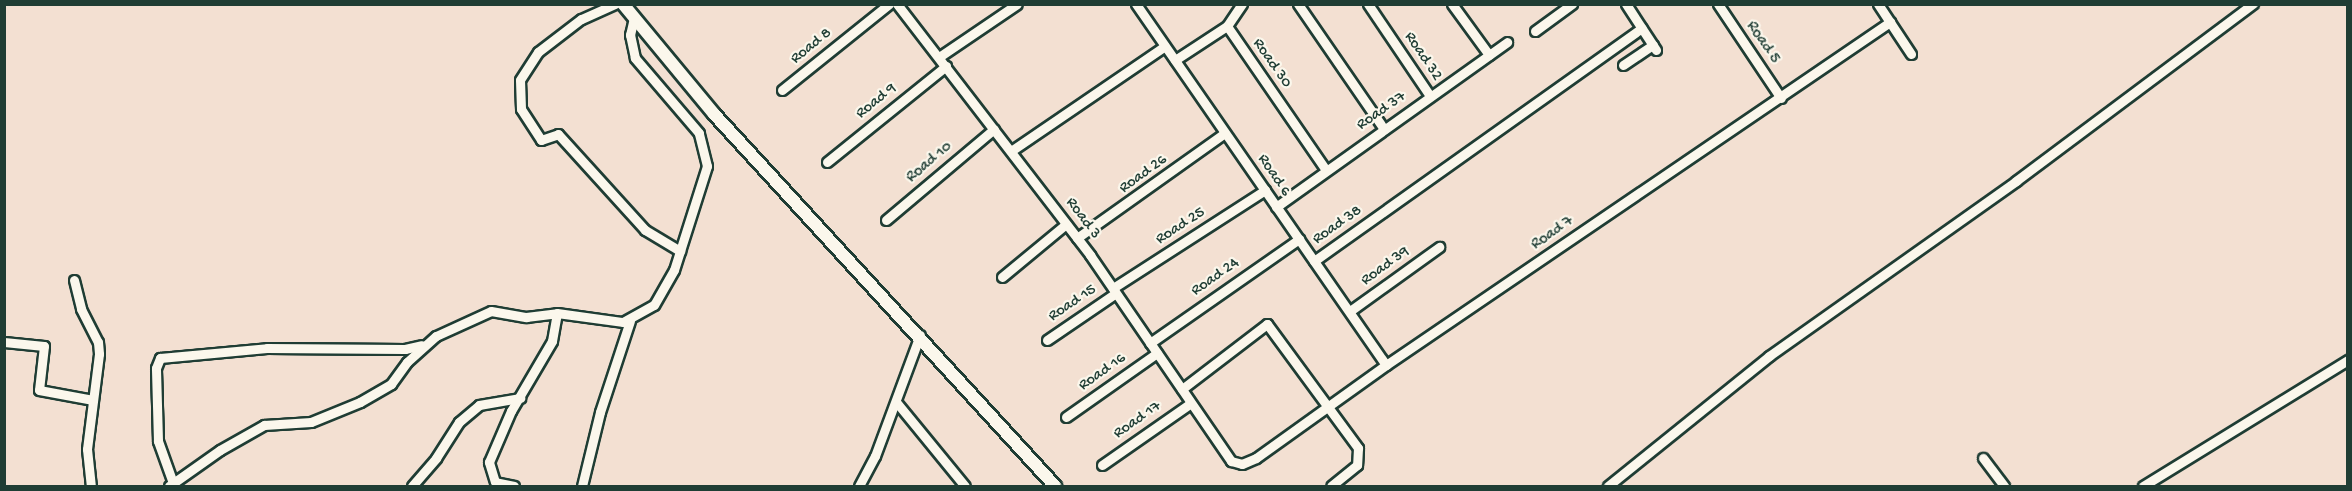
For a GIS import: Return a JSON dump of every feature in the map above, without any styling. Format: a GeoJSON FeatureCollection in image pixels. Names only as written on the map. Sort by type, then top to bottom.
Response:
{"type":"FeatureCollection","features":[{"type":"Feature","properties":{"kind":"main road"},"geometry":{"type":"LineString","coordinates":[[623,4],[714,114],[920,335],[1055,486]]}},
{"type":"Feature","properties":{"kind":"street"},"geometry":{"type":"LineString","coordinates":[[615,4],[581,19],[538,52],[520,80],[521,109],[542,140],[558,134],[645,230],[680,250]]}},
{"type":"Feature","properties":{"kind":"street","name":"Road 8"},"geometry":{"type":"LineString","coordinates":[[782,90],[889,4]]}},
{"type":"Feature","properties":{"kind":"street","name":"Road 3"},"geometry":{"type":"LineString","coordinates":[[897,4],[1077,238],[1231,461]]}},
{"type":"Feature","properties":{"kind":"street"},"geometry":{"type":"LineString","coordinates":[[1175,60],[1227,26],[1242,4]]}},
{"type":"Feature","properties":{"kind":"street"},"geometry":{"type":"LineString","coordinates":[[1298,4],[1384,129]]}},
{"type":"Feature","properties":{"kind":"street","name":"Road 32"},"geometry":{"type":"LineString","coordinates":[[1368,4],[1430,96]]}},
{"type":"Feature","properties":{"kind":"street"},"geometry":{"type":"LineString","coordinates":[[1452,4],[1489,55]]}},
{"type":"Feature","properties":{"kind":"street"},"geometry":{"type":"LineString","coordinates":[[1535,31],[1572,4]]}},
{"type":"Feature","properties":{"kind":"street"},"geometry":{"type":"LineString","coordinates":[[1623,65],[1654,47],[1626,4]]}},
{"type":"Feature","properties":{"kind":"street","name":"Road 5"},"geometry":{"type":"LineString","coordinates":[[1718,4],[1781,98]]}},
{"type":"Feature","properties":{"kind":"street"},"geometry":{"type":"LineString","coordinates":[[1878,4],[1911,54]]}},
{"type":"Feature","properties":{"kind":"street"},"geometry":{"type":"LineString","coordinates":[[1608,486],[1769,356],[2016,181],[2253,4]]}},
{"type":"Feature","properties":{"kind":"street"},"geometry":{"type":"LineString","coordinates":[[939,57],[1010,6]]}},
{"type":"Feature","properties":{"kind":"street","name":"Road 6"},"geometry":{"type":"LineString","coordinates":[[1139,6],[1386,365]]}},
{"type":"Feature","properties":{"kind":"street"},"geometry":{"type":"LineString","coordinates":[[582,486],[600,412],[630,321],[654,304],[680,250],[706,166],[699,133],[635,58],[630,35],[634,18]]}},
{"type":"Feature","properties":{"kind":"street","name":"Road 7"},"geometry":{"type":"LineString","coordinates":[[1231,461],[1242,464],[1256,458],[1386,365],[1890,22]]}},
{"type":"Feature","properties":{"kind":"street","name":"Road 30"},"geometry":{"type":"LineString","coordinates":[[1227,26],[1326,170]]}},
{"type":"Feature","properties":{"kind":"street","name":"Road 38"},"geometry":{"type":"LineString","coordinates":[[1314,261],[1642,28]]}},
{"type":"Feature","properties":{"kind":"street","name":"Road 37"},"geometry":{"type":"LineString","coordinates":[[1276,207],[1507,42]]}},
{"type":"Feature","properties":{"kind":"street"},"geometry":{"type":"LineString","coordinates":[[1011,151],[1165,46]]}},
{"type":"Feature","properties":{"kind":"street","name":"Road 9"},"geometry":{"type":"LineString","coordinates":[[827,162],[946,66]]}},
{"type":"Feature","properties":{"kind":"street","name":"Road 10"},"geometry":{"type":"LineString","coordinates":[[886,220],[994,129]]}},
{"type":"Feature","properties":{"kind":"street","name":"Road 26"},"geometry":{"type":"LineString","coordinates":[[1077,238],[1226,133]]}},
{"type":"Feature","properties":{"kind":"street","name":"Road 25"},"geometry":{"type":"LineString","coordinates":[[1114,290],[1265,190]]}},
{"type":"Feature","properties":{"kind":"street"},"geometry":{"type":"LineString","coordinates":[[1002,277],[1066,224]]}},
{"type":"Feature","properties":{"kind":"street","name":"Road 24"},"geometry":{"type":"LineString","coordinates":[[1150,343],[1299,238]]}},
{"type":"Feature","properties":{"kind":"street","name":"Road 39"},"geometry":{"type":"LineString","coordinates":[[1350,311],[1439,247]]}},
{"type":"Feature","properties":{"kind":"street"},"geometry":{"type":"LineString","coordinates":[[74,280],[81,309],[98,342],[87,449],[91,486]]}},
{"type":"Feature","properties":{"kind":"street","name":"Road 15"},"geometry":{"type":"LineString","coordinates":[[1047,340],[1114,290]]}},
{"type":"Feature","properties":{"kind":"street"},"geometry":{"type":"LineString","coordinates":[[422,345],[391,384],[360,402],[311,422],[264,425],[219,450],[171,485],[158,441],[156,368],[160,358],[267,348],[405,349],[422,345],[495,310],[526,317],[558,313],[630,321]]}},
{"type":"Feature","properties":{"kind":"street"},"geometry":{"type":"LineString","coordinates":[[514,486],[495,482],[489,462],[520,398],[552,341],[558,313]]}},
{"type":"Feature","properties":{"kind":"street"},"geometry":{"type":"LineString","coordinates":[[1182,389],[1267,324],[1355,443],[1360,455],[1357,465],[1331,486]]}},
{"type":"Feature","properties":{"kind":"street"},"geometry":{"type":"LineString","coordinates":[[859,486],[897,402],[920,335]]}},
{"type":"Feature","properties":{"kind":"street"},"geometry":{"type":"LineString","coordinates":[[4,342],[44,346],[39,390],[93,400]]}},
{"type":"Feature","properties":{"kind":"street","name":"Road 16"},"geometry":{"type":"LineString","coordinates":[[1066,417],[1157,352]]}},
{"type":"Feature","properties":{"kind":"street"},"geometry":{"type":"LineString","coordinates":[[2143,486],[2348,360]]}},
{"type":"Feature","properties":{"kind":"street"},"geometry":{"type":"LineString","coordinates":[[412,486],[436,458],[459,422],[479,405],[520,398]]}},
{"type":"Feature","properties":{"kind":"street"},"geometry":{"type":"LineString","coordinates":[[897,402],[965,486]]}},
{"type":"Feature","properties":{"kind":"street","name":"Road 17"},"geometry":{"type":"LineString","coordinates":[[1102,465],[1191,403]]}},
{"type":"Feature","properties":{"kind":"street"},"geometry":{"type":"LineString","coordinates":[[1983,458],[2004,486]]}}]}
